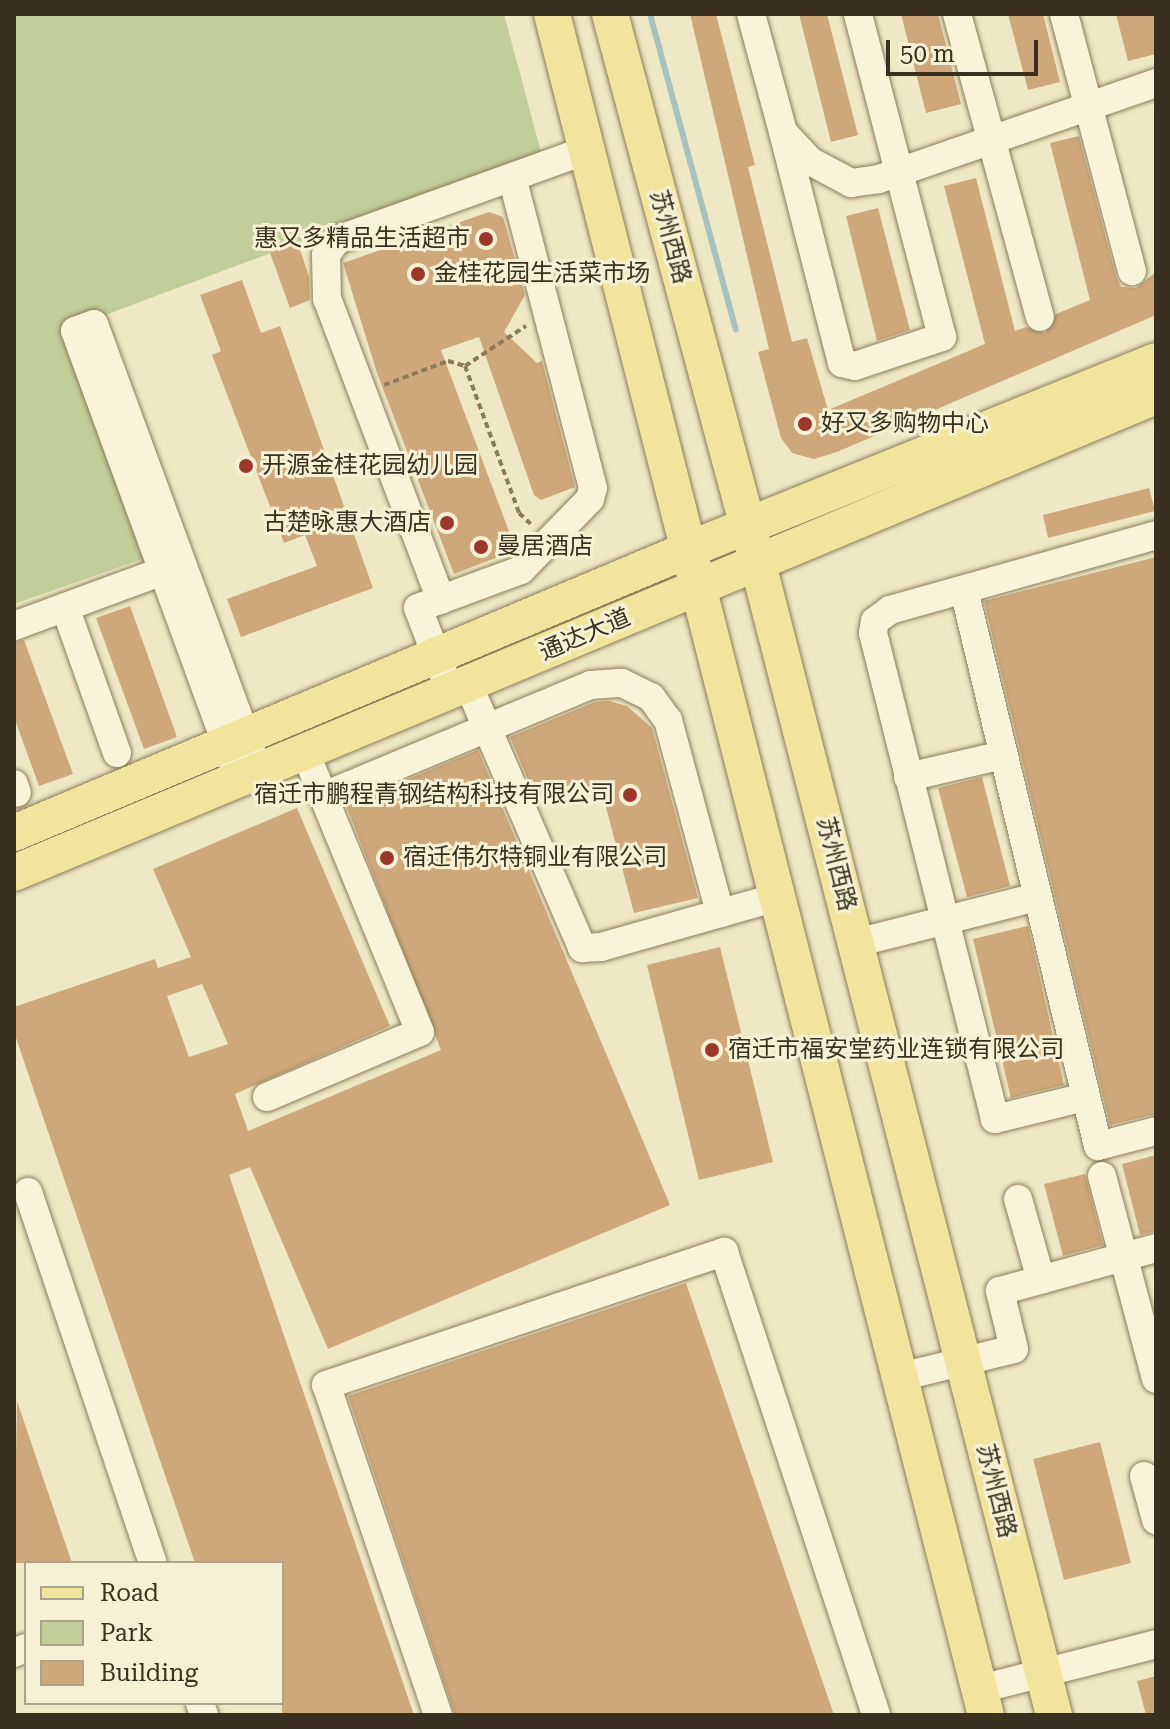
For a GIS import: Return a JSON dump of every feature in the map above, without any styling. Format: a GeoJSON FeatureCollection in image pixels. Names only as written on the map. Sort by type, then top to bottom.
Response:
{"type":"FeatureCollection","features":[{"type":"Feature","properties":{"kind":"main road"},"geometry":{"type":"LineString","coordinates":[[552,14],[983,1702]]}},
{"type":"Feature","properties":{"kind":"main road","name":"苏州西路"},"geometry":{"type":"LineString","coordinates":[[610,14],[749,529],[1054,1715]]}},
{"type":"Feature","properties":{"kind":"main road","name":"通达大道"},"geometry":{"type":"LineString","coordinates":[[14,833],[690,549],[749,529],[1156,361]]}},
{"type":"Feature","properties":{"kind":"main road","name":"通达大道"},"geometry":{"type":"LineString","coordinates":[[14,873],[1156,396]]}},
{"type":"Feature","properties":{"kind":"street"},"geometry":{"type":"LineString","coordinates":[[751,14],[842,363],[855,366],[942,337],[858,14]]}},
{"type":"Feature","properties":{"kind":"street"},"geometry":{"type":"LineString","coordinates":[[957,14],[1040,317]]}},
{"type":"Feature","properties":{"kind":"street"},"geometry":{"type":"LineString","coordinates":[[1064,14],[1132,271]]}},
{"type":"Feature","properties":{"kind":"street"},"geometry":{"type":"LineString","coordinates":[[783,132],[810,161],[851,183],[899,172],[1156,83]]}},
{"type":"Feature","properties":{"kind":"street"},"geometry":{"type":"LineString","coordinates":[[441,600],[327,299],[323,268],[330,245],[587,150]]}},
{"type":"Feature","properties":{"kind":"street"},"geometry":{"type":"LineString","coordinates":[[512,177],[593,488],[550,541],[521,570],[418,608],[436,656],[486,727],[582,948],[778,897]]}},
{"type":"Feature","properties":{"kind":"street"},"geometry":{"type":"LineString","coordinates":[[144,489],[75,331],[94,324],[166,559],[249,775]]}},
{"type":"Feature","properties":{"kind":"street"},"geometry":{"type":"LineString","coordinates":[[1085,1097],[995,1119],[873,633],[875,621],[890,610],[1156,535]]}},
{"type":"Feature","properties":{"kind":"street"},"geometry":{"type":"LineString","coordinates":[[14,626],[65,607],[166,559]]}},
{"type":"Feature","properties":{"kind":"street"},"geometry":{"type":"LineString","coordinates":[[964,590],[1098,1146],[1156,1131]]}},
{"type":"Feature","properties":{"kind":"street"},"geometry":{"type":"LineString","coordinates":[[65,607],[117,753]]}},
{"type":"Feature","properties":{"kind":"street"},"geometry":{"type":"LineString","coordinates":[[324,796],[486,727],[608,681],[638,688],[651,697],[674,736],[720,913]]}},
{"type":"Feature","properties":{"kind":"street"},"geometry":{"type":"LineString","coordinates":[[267,1097],[420,1032],[305,751]]}},
{"type":"Feature","properties":{"kind":"street"},"geometry":{"type":"LineString","coordinates":[[908,777],[1003,755]]}},
{"type":"Feature","properties":{"kind":"street"},"geometry":{"type":"LineString","coordinates":[[856,943],[1037,897]]}},
{"type":"Feature","properties":{"kind":"street"},"geometry":{"type":"LineString","coordinates":[[1102,1176],[1156,1379]]}},
{"type":"Feature","properties":{"kind":"street"},"geometry":{"type":"LineString","coordinates":[[28,1192],[152,1561]]}},
{"type":"Feature","properties":{"kind":"street"},"geometry":{"type":"LineString","coordinates":[[1018,1199],[1041,1280]]}},
{"type":"Feature","properties":{"kind":"street"},"geometry":{"type":"LineString","coordinates":[[900,1377],[1014,1349],[1000,1291],[1156,1248]]}},
{"type":"Feature","properties":{"kind":"street"},"geometry":{"type":"LineString","coordinates":[[438,1715],[326,1385],[724,1252],[876,1715]]}},
{"type":"Feature","properties":{"kind":"street"},"geometry":{"type":"LineString","coordinates":[[1144,1476],[1156,1520]]}},
{"type":"Feature","properties":{"kind":"street"},"geometry":{"type":"LineString","coordinates":[[983,1702],[1043,1672],[1156,1644]]}},
{"type":"Feature","properties":{"kind":"path"},"geometry":{"type":"LineString","coordinates":[[363,393],[448,361],[465,366],[497,349],[547,310]]}},
{"type":"Feature","properties":{"kind":"path"},"geometry":{"type":"LineString","coordinates":[[465,366],[519,513],[550,541]]}},
{"type":"Feature","properties":{"kind":"green space"},"geometry":{"type":"Polygon","coordinates":[[[14,14],[504,14],[541,152],[65,330],[148,557],[14,604],[14,14]]]}},
{"type":"Feature","properties":{"kind":"building"},"geometry":{"type":"Polygon","coordinates":[[[690,14],[716,14],[755,165],[748,167],[792,342],[807,338],[828,410],[985,344],[944,186],[976,178],[1015,331],[1026,327],[1045,333],[1056,314],[1090,300],[1050,143],[1079,136],[1116,276],[1121,287],[1136,288],[1156,272],[1156,315],[837,452],[814,459],[792,453],[781,438],[758,352],[769,349],[690,14]]]}},
{"type":"Feature","properties":{"kind":"building"},"geometry":{"type":"Polygon","coordinates":[[[799,14],[827,14],[858,135],[831,142],[799,14]]]}},
{"type":"Feature","properties":{"kind":"building"},"geometry":{"type":"Polygon","coordinates":[[[901,14],[938,14],[961,104],[926,113],[901,14]]]}},
{"type":"Feature","properties":{"kind":"building"},"geometry":{"type":"Polygon","coordinates":[[[1008,14],[1043,14],[1060,82],[1028,90],[1008,14]]]}},
{"type":"Feature","properties":{"kind":"building"},"geometry":{"type":"Polygon","coordinates":[[[1116,14],[1156,14],[1156,54],[1128,61],[1116,14]]]}},
{"type":"Feature","properties":{"kind":"building"},"geometry":{"type":"Polygon","coordinates":[[[878,208],[910,330],[877,341],[846,216],[878,208]]]}},
{"type":"Feature","properties":{"kind":"building"},"geometry":{"type":"Polygon","coordinates":[[[489,212],[503,217],[525,295],[504,332],[537,363],[542,361],[575,487],[541,500],[534,495],[479,337],[441,350],[516,550],[454,574],[377,373],[343,263],[489,212]]]}},
{"type":"Feature","properties":{"kind":"building"},"geometry":{"type":"Polygon","coordinates":[[[298,243],[309,277],[310,300],[290,308],[270,253],[298,243]]]}},
{"type":"Feature","properties":{"kind":"building"},"geometry":{"type":"Polygon","coordinates":[[[242,280],[261,333],[280,326],[373,588],[241,637],[227,599],[317,566],[305,535],[284,543],[212,355],[221,351],[200,295],[242,280]]]}},
{"type":"Feature","properties":{"kind":"building"},"geometry":{"type":"Polygon","coordinates":[[[1149,488],[1155,511],[1048,538],[1043,515],[1149,488]]]}},
{"type":"Feature","properties":{"kind":"building"},"geometry":{"type":"Polygon","coordinates":[[[1156,557],[1156,1114],[1110,1125],[984,601],[1156,557]]]}},
{"type":"Feature","properties":{"kind":"building"},"geometry":{"type":"Polygon","coordinates":[[[130,606],[177,737],[144,749],[96,618],[130,606]]]}},
{"type":"Feature","properties":{"kind":"building"},"geometry":{"type":"Polygon","coordinates":[[[24,640],[73,774],[39,786],[14,717],[14,643],[24,640]]]}},
{"type":"Feature","properties":{"kind":"building"},"geometry":{"type":"Polygon","coordinates":[[[609,701],[627,706],[652,728],[698,898],[634,913],[604,800],[574,783],[536,799],[510,737],[595,702],[609,701]]]}},
{"type":"Feature","properties":{"kind":"building"},"geometry":{"type":"Polygon","coordinates":[[[478,750],[670,1205],[328,1349],[250,1167],[229,1175],[414,1715],[282,1715],[284,1561],[194,1561],[14,1032],[14,1007],[155,959],[158,968],[191,957],[153,869],[297,808],[390,1026],[235,1094],[248,1131],[441,1050],[346,805],[478,750]],[[202,984],[167,996],[189,1057],[228,1044],[202,984]]]}},
{"type":"Feature","properties":{"kind":"building"},"geometry":{"type":"Polygon","coordinates":[[[982,777],[1010,886],[967,897],[938,788],[982,777]]]}},
{"type":"Feature","properties":{"kind":"building"},"geometry":{"type":"Polygon","coordinates":[[[1028,926],[1064,1085],[1011,1098],[973,939],[1028,926]]]}},
{"type":"Feature","properties":{"kind":"building"},"geometry":{"type":"Polygon","coordinates":[[[720,947],[773,1162],[699,1180],[647,965],[720,947]]]}},
{"type":"Feature","properties":{"kind":"building"},"geometry":{"type":"Polygon","coordinates":[[[1156,1155],[1156,1231],[1140,1235],[1122,1164],[1156,1155]]]}},
{"type":"Feature","properties":{"kind":"building"},"geometry":{"type":"Polygon","coordinates":[[[1085,1174],[1103,1245],[1063,1256],[1044,1184],[1085,1174]]]}},
{"type":"Feature","properties":{"kind":"building"},"geometry":{"type":"Polygon","coordinates":[[[686,1283],[834,1715],[455,1715],[348,1396],[686,1283]]]}},
{"type":"Feature","properties":{"kind":"building"},"geometry":{"type":"Polygon","coordinates":[[[17,1401],[71,1561],[14,1563],[17,1401]]]}},
{"type":"Feature","properties":{"kind":"building"},"geometry":{"type":"Polygon","coordinates":[[[1100,1442],[1131,1563],[1064,1580],[1033,1459],[1100,1442]]]}},
{"type":"Feature","properties":{"kind":"building"},"geometry":{"type":"Polygon","coordinates":[[[1156,1676],[1156,1715],[1146,1715],[1137,1681],[1156,1676]]]}},
{"type":"Feature","properties":{"kind":"waterway"},"geometry":{"type":"LineString","coordinates":[[650,14],[736,330]]}},
{"type":"Feature","properties":{"kind":"place","name":"惠又多精品生活超市"},"geometry":{"type":"Point","coordinates":[486,239]}},
{"type":"Feature","properties":{"kind":"place","name":"金桂花园生活菜市场"},"geometry":{"type":"Point","coordinates":[418,274]}},
{"type":"Feature","properties":{"kind":"place","name":"好又多购物中心"},"geometry":{"type":"Point","coordinates":[805,424]}},
{"type":"Feature","properties":{"kind":"place","name":"开源金桂花园幼儿园"},"geometry":{"type":"Point","coordinates":[246,466]}},
{"type":"Feature","properties":{"kind":"place","name":"古楚咏惠大酒店"},"geometry":{"type":"Point","coordinates":[447,523]}},
{"type":"Feature","properties":{"kind":"place","name":"曼居酒店"},"geometry":{"type":"Point","coordinates":[481,547]}},
{"type":"Feature","properties":{"kind":"place","name":"宿迁市鹏程青钢结构科技有限公司"},"geometry":{"type":"Point","coordinates":[630,795]}},
{"type":"Feature","properties":{"kind":"place","name":"宿迁伟尔特铜业有限公司"},"geometry":{"type":"Point","coordinates":[387,858]}},
{"type":"Feature","properties":{"kind":"place","name":"宿迁市福安堂药业连锁有限公司"},"geometry":{"type":"Point","coordinates":[712,1050]}}]}
